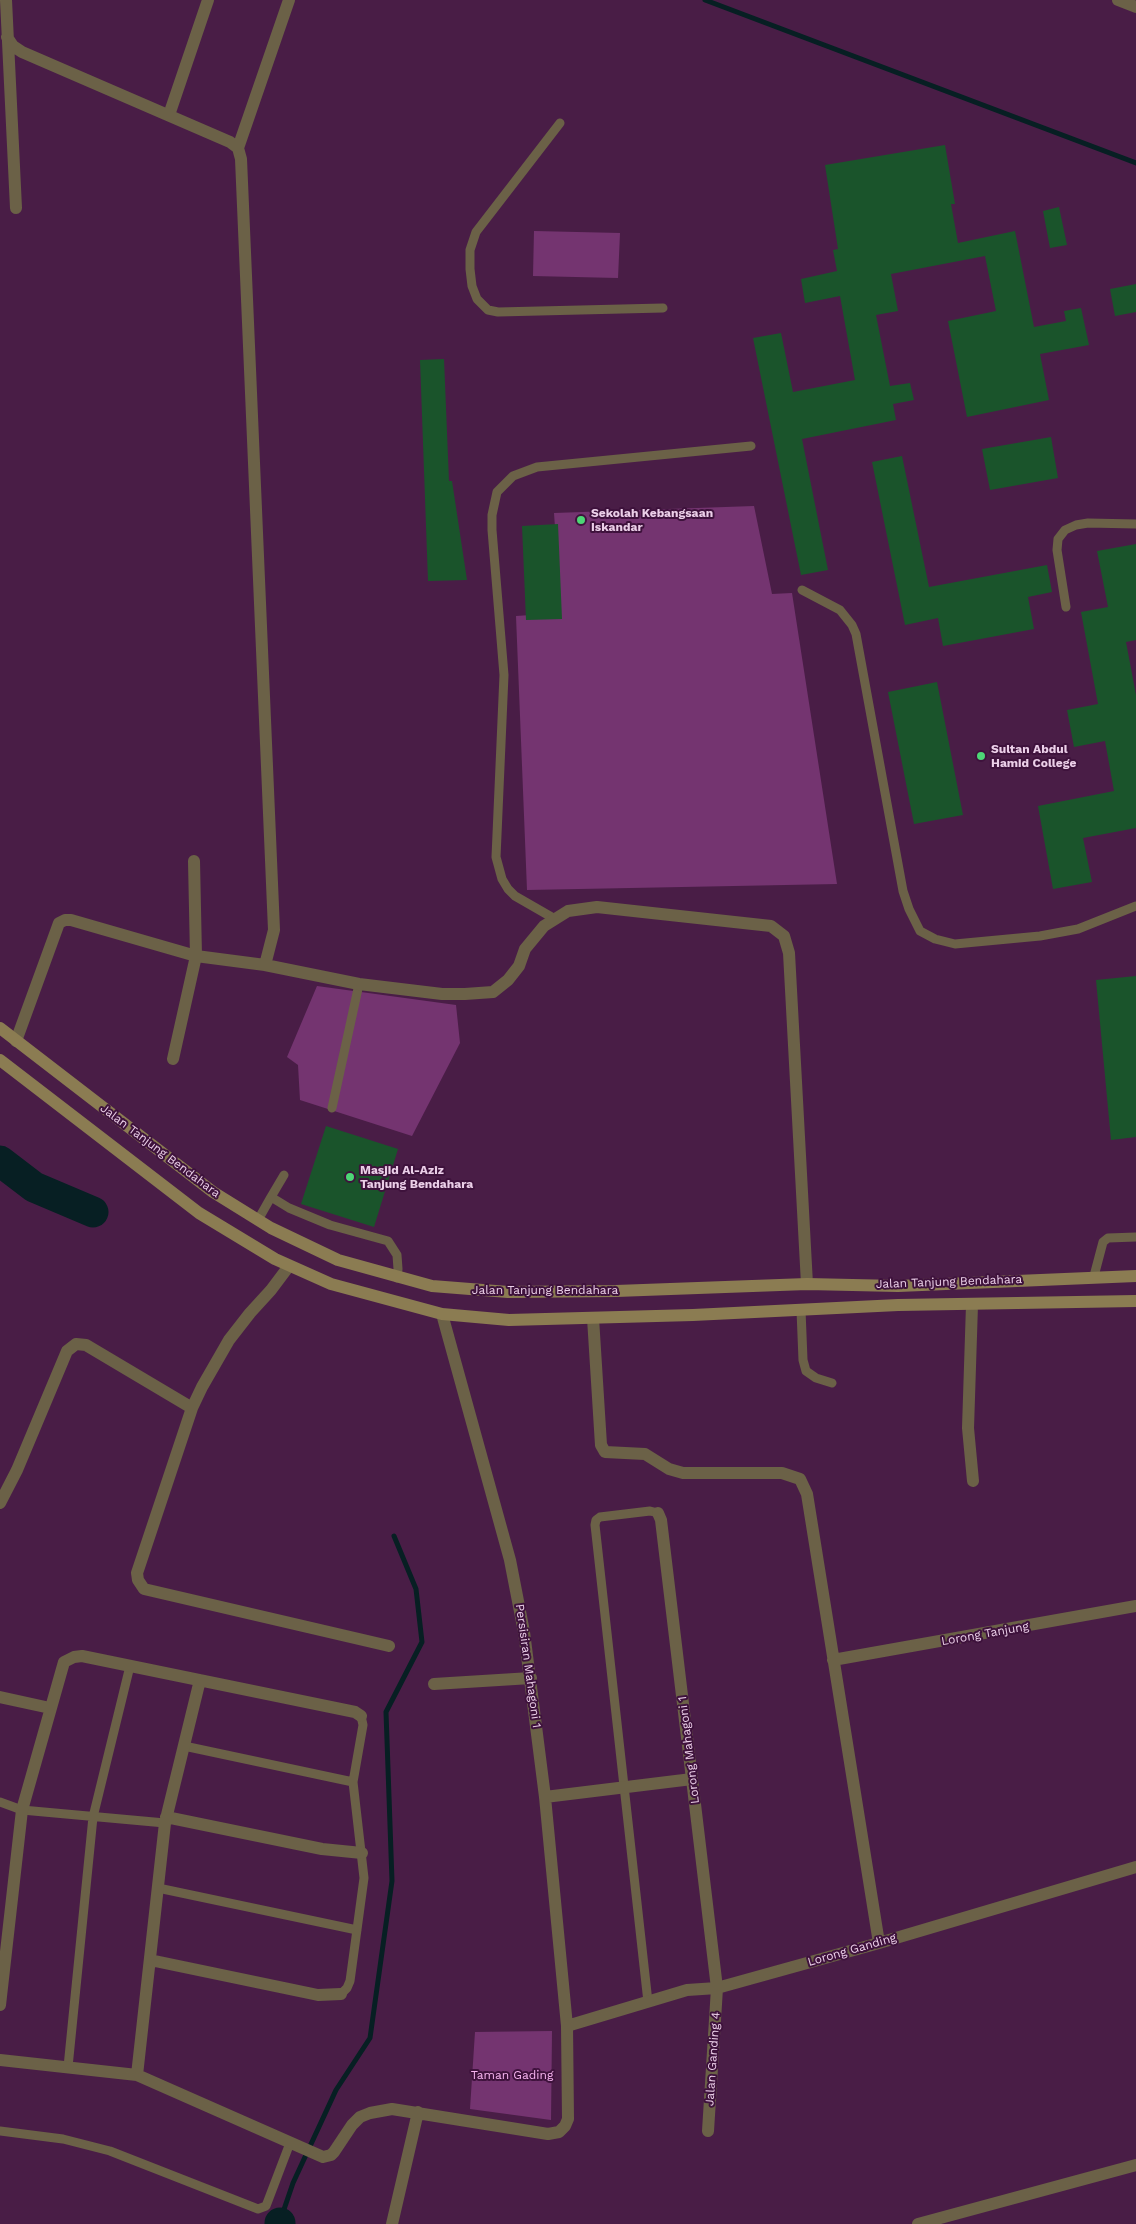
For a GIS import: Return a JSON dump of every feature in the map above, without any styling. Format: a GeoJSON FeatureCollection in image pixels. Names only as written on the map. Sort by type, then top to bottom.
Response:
{"type":"FeatureCollection","features":[{"type":"Feature","properties":{"kind":"main road","name":"Jalan Tanjung Bendahara"},"geometry":{"type":"LineString","coordinates":[[0,1028],[213,1192],[258,1220],[338,1260],[397,1278],[432,1286],[508,1292],[692,1289],[807,1284],[898,1286],[1094,1276],[1136,1276]]}},
{"type":"Feature","properties":{"kind":"main road","name":"Jalan Tanjung Bendahara"},"geometry":{"type":"LineString","coordinates":[[0,1060],[199,1212],[288,1266],[331,1284],[442,1314],[509,1320],[898,1305],[972,1305],[1136,1300]]}},
{"type":"Feature","properties":{"kind":"street"},"geometry":{"type":"LineString","coordinates":[[6,0],[3,37],[16,208]]}},
{"type":"Feature","properties":{"kind":"street"},"geometry":{"type":"LineString","coordinates":[[169,115],[208,0]]}},
{"type":"Feature","properties":{"kind":"street"},"geometry":{"type":"LineString","coordinates":[[238,148],[289,0]]}},
{"type":"Feature","properties":{"kind":"street"},"geometry":{"type":"LineString","coordinates":[[1118,0],[1136,6]]}},
{"type":"Feature","properties":{"kind":"street"},"geometry":{"type":"LineString","coordinates":[[3,37],[22,52],[230,142],[238,148],[242,159],[274,930],[265,965]]}},
{"type":"Feature","properties":{"kind":"street"},"geometry":{"type":"LineString","coordinates":[[173,1059],[196,956],[194,861]]}},
{"type":"Feature","properties":{"kind":"street"},"geometry":{"type":"LineString","coordinates":[[16,1040],[59,923],[65,920],[71,920],[196,956],[265,965],[359,984],[442,994],[493,992],[508,980],[519,966],[525,948],[544,926],[568,911],[597,907],[771,926],[784,936],[789,953],[807,1284]]}},
{"type":"Feature","properties":{"kind":"street"},"geometry":{"type":"LineString","coordinates":[[288,1266],[271,1290],[229,1340],[212,1367],[192,1408],[137,1573],[140,1585],[144,1589],[389,1646]]}},
{"type":"Feature","properties":{"kind":"street"},"geometry":{"type":"LineString","coordinates":[[972,1305],[968,1428],[973,1481]]}},
{"type":"Feature","properties":{"kind":"street","name":"Persisiran Mahagoni 1"},"geometry":{"type":"LineString","coordinates":[[418,2112],[548,2134],[558,2132],[565,2126],[568,2119],[567,2026],[545,1797],[531,1678],[518,1595],[510,1560],[442,1314]]}},
{"type":"Feature","properties":{"kind":"street"},"geometry":{"type":"LineString","coordinates":[[593,1318],[601,1444],[605,1452],[645,1454],[669,1469],[683,1473],[782,1473],[800,1479],[807,1494],[879,1943]]}},
{"type":"Feature","properties":{"kind":"street"},"geometry":{"type":"LineString","coordinates":[[0,1503],[17,1470],[67,1351],[76,1344],[86,1345],[192,1408]]}},
{"type":"Feature","properties":{"kind":"street","name":"Lorong Mahagoni 1"},"geometry":{"type":"LineString","coordinates":[[658,1513],[661,1520],[717,1988]]}},
{"type":"Feature","properties":{"kind":"street","name":"Lorong Tanjung"},"geometry":{"type":"LineString","coordinates":[[833,1660],[1136,1606]]}},
{"type":"Feature","properties":{"kind":"street"},"geometry":{"type":"LineString","coordinates":[[0,2005],[3,1953],[22,1810],[61,1669],[68,1658],[82,1656],[355,1712],[361,1716]]}},
{"type":"Feature","properties":{"kind":"street"},"geometry":{"type":"LineString","coordinates":[[434,1684],[531,1678]]}},
{"type":"Feature","properties":{"kind":"street"},"geometry":{"type":"LineString","coordinates":[[137,2075],[165,1820],[200,1680]]}},
{"type":"Feature","properties":{"kind":"street"},"geometry":{"type":"LineString","coordinates":[[0,1697],[50,1708]]}},
{"type":"Feature","properties":{"kind":"street"},"geometry":{"type":"LineString","coordinates":[[545,1797],[692,1778]]}},
{"type":"Feature","properties":{"kind":"street"},"geometry":{"type":"LineString","coordinates":[[165,1820],[322,1849],[362,1853]]}},
{"type":"Feature","properties":{"kind":"street","name":"Lorong Ganding"},"geometry":{"type":"LineString","coordinates":[[567,2026],[687,1990],[717,1988],[879,1943],[1136,1867]]}},
{"type":"Feature","properties":{"kind":"street"},"geometry":{"type":"LineString","coordinates":[[150,1960],[318,1995],[341,1994]]}},
{"type":"Feature","properties":{"kind":"street","name":"Jalan Ganding 4"},"geometry":{"type":"LineString","coordinates":[[708,2131],[717,1988]]}},
{"type":"Feature","properties":{"kind":"street"},"geometry":{"type":"LineString","coordinates":[[0,2060],[137,2075],[323,2157],[334,2152],[352,2125],[360,2117],[392,2109],[418,2112],[392,2224]]}},
{"type":"Feature","properties":{"kind":"street"},"geometry":{"type":"LineString","coordinates":[[918,2224],[1136,2165]]}},
{"type":"Feature","properties":{"kind":"lane"},"geometry":{"type":"LineString","coordinates":[[560,123],[476,232],[470,250],[470,269],[472,286],[477,298],[488,310],[498,312],[663,308]]}},
{"type":"Feature","properties":{"kind":"lane"},"geometry":{"type":"LineString","coordinates":[[555,919],[515,896],[508,889],[502,880],[496,857],[504,675],[492,530],[492,515],[497,492],[513,476],[537,467],[751,446]]}},
{"type":"Feature","properties":{"kind":"lane"},"geometry":{"type":"LineString","coordinates":[[1066,607],[1058,550],[1058,539],[1065,530],[1076,525],[1088,523],[1136,524]]}},
{"type":"Feature","properties":{"kind":"lane"},"geometry":{"type":"LineString","coordinates":[[802,590],[840,610],[852,625],[856,634],[903,891],[911,916],[920,930],[935,939],[955,944],[1040,936],[1078,929],[1136,906]]}},
{"type":"Feature","properties":{"kind":"lane"},"geometry":{"type":"LineString","coordinates":[[332,1108],[359,984]]}},
{"type":"Feature","properties":{"kind":"lane"},"geometry":{"type":"LineString","coordinates":[[258,1220],[284,1175]]}},
{"type":"Feature","properties":{"kind":"lane"},"geometry":{"type":"LineString","coordinates":[[271,1197],[289,1208],[330,1225],[388,1241],[398,1260],[397,1278]]}},
{"type":"Feature","properties":{"kind":"lane"},"geometry":{"type":"LineString","coordinates":[[1094,1276],[1103,1242],[1108,1238],[1136,1237]]}},
{"type":"Feature","properties":{"kind":"lane"},"geometry":{"type":"LineString","coordinates":[[801,1310],[803,1360],[806,1372],[816,1378],[832,1383]]}},
{"type":"Feature","properties":{"kind":"lane"},"geometry":{"type":"LineString","coordinates":[[648,2002],[595,1525],[596,1520],[600,1517],[650,1511],[658,1513]]}},
{"type":"Feature","properties":{"kind":"lane"},"geometry":{"type":"LineString","coordinates":[[68,2067],[93,1817],[130,1666]]}},
{"type":"Feature","properties":{"kind":"lane"},"geometry":{"type":"LineString","coordinates":[[341,1994],[347,1988],[350,1981],[364,1878],[353,1782],[363,1724],[361,1716]]}},
{"type":"Feature","properties":{"kind":"lane"},"geometry":{"type":"LineString","coordinates":[[184,1746],[353,1782]]}},
{"type":"Feature","properties":{"kind":"lane"},"geometry":{"type":"LineString","coordinates":[[0,1802],[22,1810],[93,1817],[165,1820]]}},
{"type":"Feature","properties":{"kind":"lane"},"geometry":{"type":"LineString","coordinates":[[158,1888],[356,1930]]}},
{"type":"Feature","properties":{"kind":"lane"},"geometry":{"type":"LineString","coordinates":[[0,2132],[63,2139],[110,2151],[258,2210],[266,2206],[295,2145]]}},
{"type":"Feature","properties":{"kind":"green space"},"geometry":{"type":"Polygon","coordinates":[[[534,231],[620,233],[618,278],[533,276],[534,231]]]}},
{"type":"Feature","properties":{"kind":"green space"},"geometry":{"type":"Polygon","coordinates":[[[754,506],[772,594],[792,593],[837,884],[527,890],[516,616],[561,613],[554,513],[754,506]]]}},
{"type":"Feature","properties":{"kind":"green space"},"geometry":{"type":"Polygon","coordinates":[[[317,986],[456,1005],[460,1043],[412,1136],[300,1100],[298,1065],[287,1057],[317,986]]]}},
{"type":"Feature","properties":{"kind":"green space","name":"Taman Gading"},"geometry":{"type":"Polygon","coordinates":[[[552,2031],[551,2120],[470,2109],[475,2032],[552,2031]]]}},
{"type":"Feature","properties":{"kind":"building"},"geometry":{"type":"Polygon","coordinates":[[[945,145],[955,204],[951,204],[958,243],[1015,231],[1034,327],[1066,321],[1064,311],[1081,308],[1089,345],[1040,354],[1049,400],[967,417],[948,321],[996,311],[985,256],[891,274],[898,311],[876,315],[890,386],[910,383],[914,400],[893,404],[896,420],[802,439],[828,570],[801,575],[753,338],[781,333],[793,392],[855,380],[840,296],[805,303],[801,279],[837,271],[833,250],[838,249],[825,165],[945,145]]]}},
{"type":"Feature","properties":{"kind":"building"},"geometry":{"type":"Polygon","coordinates":[[[1059,207],[1067,245],[1050,248],[1043,211],[1059,207]]]}},
{"type":"Feature","properties":{"kind":"building"},"geometry":{"type":"Polygon","coordinates":[[[1136,284],[1136,312],[1115,316],[1110,289],[1136,284]]]}},
{"type":"Feature","properties":{"kind":"building"},"geometry":{"type":"Polygon","coordinates":[[[444,359],[449,481],[452,481],[467,580],[428,581],[420,360],[444,359]]]}},
{"type":"Feature","properties":{"kind":"building"},"geometry":{"type":"Polygon","coordinates":[[[1051,437],[1058,478],[990,490],[982,449],[1051,437]]]}},
{"type":"Feature","properties":{"kind":"building"},"geometry":{"type":"Polygon","coordinates":[[[902,456],[929,587],[1047,565],[1052,592],[1028,597],[1034,629],[943,646],[938,618],[905,625],[872,462],[902,456]]]}},
{"type":"Feature","properties":{"kind":"building"},"geometry":{"type":"Polygon","coordinates":[[[558,524],[562,619],[526,620],[522,526],[558,524]]]}},
{"type":"Feature","properties":{"kind":"building"},"geometry":{"type":"Polygon","coordinates":[[[1136,544],[1136,640],[1126,642],[1136,695],[1136,828],[1083,838],[1092,882],[1053,889],[1038,806],[1114,791],[1105,741],[1074,747],[1067,710],[1098,704],[1081,612],[1108,607],[1097,551],[1136,544]]]}},
{"type":"Feature","properties":{"kind":"building"},"geometry":{"type":"Polygon","coordinates":[[[937,682],[963,815],[914,824],[888,692],[937,682]]]}},
{"type":"Feature","properties":{"kind":"building"},"geometry":{"type":"Polygon","coordinates":[[[1136,976],[1136,1137],[1111,1140],[1096,980],[1136,976]]]}},
{"type":"Feature","properties":{"kind":"building","name":"Masjid Al-Aziz Tanjung Bendahara"},"geometry":{"type":"Polygon","coordinates":[[[326,1126],[398,1149],[374,1227],[301,1204],[326,1126]]]}},
{"type":"Feature","properties":{"kind":"waterway"},"geometry":{"type":"LineString","coordinates":[[705,0],[1136,163]]}},
{"type":"Feature","properties":{"kind":"waterway"},"geometry":{"type":"LineString","coordinates":[[0,1161],[34,1187],[93,1212]]}},
{"type":"Feature","properties":{"kind":"waterway"},"geometry":{"type":"LineString","coordinates":[[279,2224],[293,2183],[336,2090],[370,2038],[392,1881],[386,1712],[422,1642],[416,1589],[394,1536]]}},
{"type":"Feature","properties":{"kind":"place","name":"Sekolah Kebangsaan Iskandar"},"geometry":{"type":"Point","coordinates":[581,520]}},
{"type":"Feature","properties":{"kind":"place","name":"Sultan Abdul Hamid College"},"geometry":{"type":"Point","coordinates":[981,756]}},
{"type":"Feature","properties":{"kind":"place","name":"Masjid Al-Aziz Tanjung Bendahara"},"geometry":{"type":"Point","coordinates":[350,1177]}}]}
